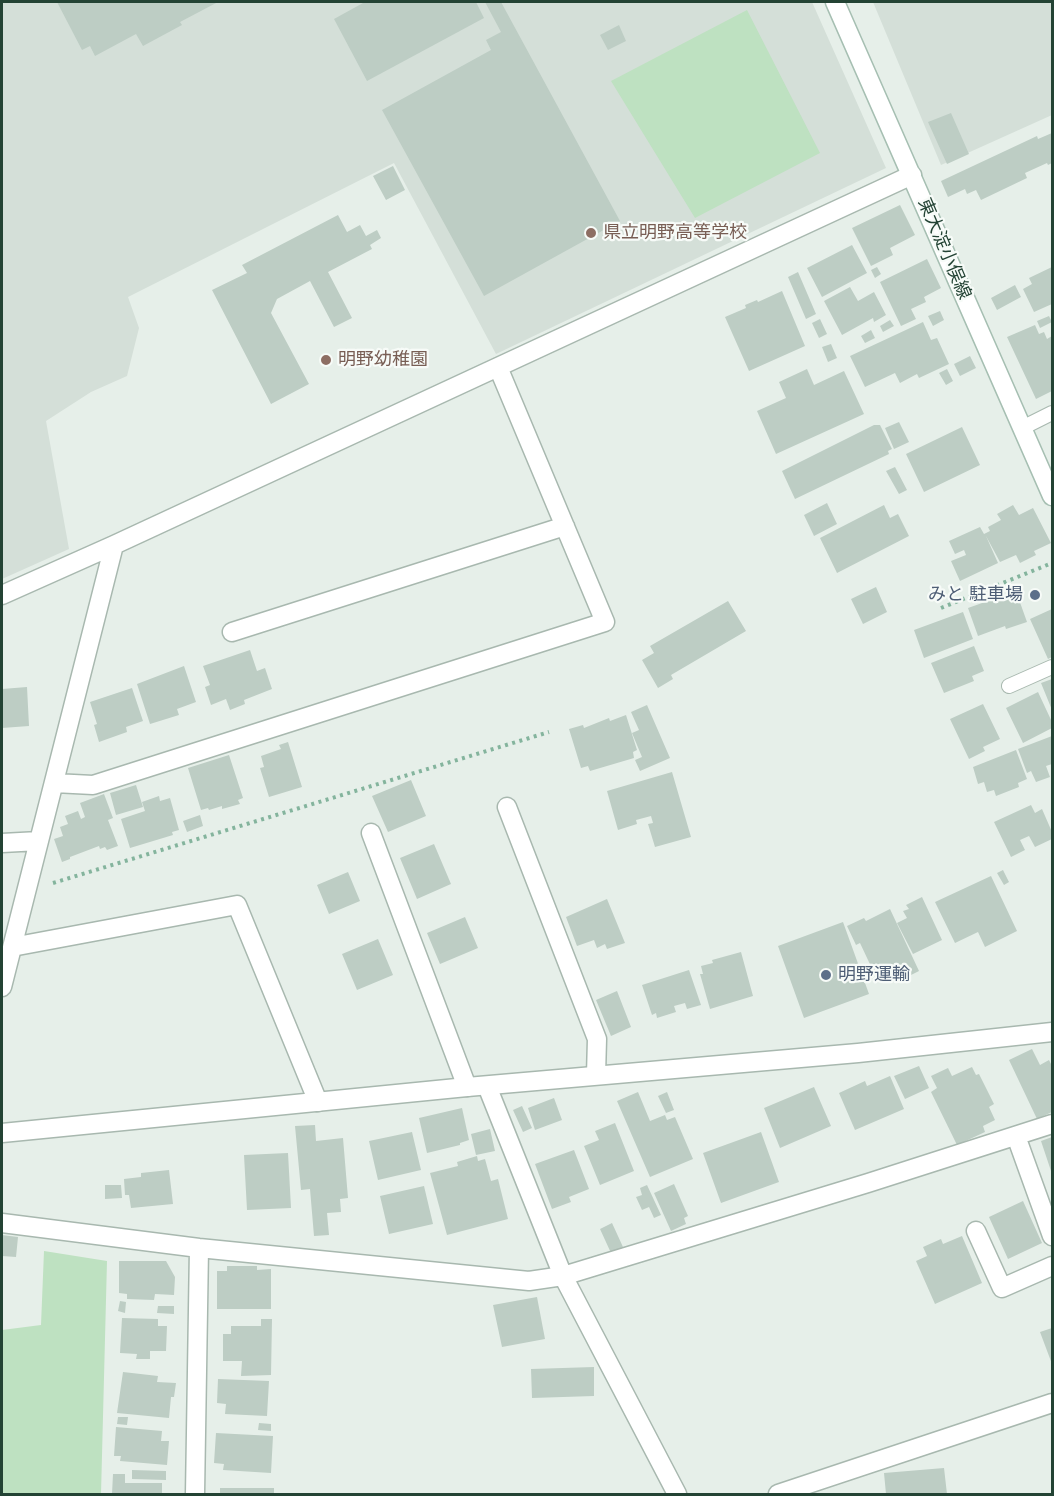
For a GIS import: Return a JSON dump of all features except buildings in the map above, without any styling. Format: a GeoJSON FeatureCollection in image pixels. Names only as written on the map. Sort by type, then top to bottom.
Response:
{"type":"FeatureCollection","features":[{"type":"Feature","properties":{"kind":"street","name":"東大淀小俣線"},"geometry":{"type":"LineString","coordinates":[[835,2],[1053,496]]}},
{"type":"Feature","properties":{"kind":"street"},"geometry":{"type":"LineString","coordinates":[[2,595],[912,175]]}},
{"type":"Feature","properties":{"kind":"street"},"geometry":{"type":"LineString","coordinates":[[54,783],[93,785],[605,622],[498,367]]}},
{"type":"Feature","properties":{"kind":"street"},"geometry":{"type":"LineString","coordinates":[[232,632],[565,526]]}},
{"type":"Feature","properties":{"kind":"street"},"geometry":{"type":"LineString","coordinates":[[2,987],[114,545]]}},
{"type":"Feature","properties":{"kind":"street"},"geometry":{"type":"LineString","coordinates":[[507,807],[597,1039],[596,1076]]}},
{"type":"Feature","properties":{"kind":"street"},"geometry":{"type":"LineString","coordinates":[[370,833],[467,1087]]}},
{"type":"Feature","properties":{"kind":"street"},"geometry":{"type":"LineString","coordinates":[[2,843],[39,841]]}},
{"type":"Feature","properties":{"kind":"street"},"geometry":{"type":"LineString","coordinates":[[12,947],[237,905],[318,1102]]}},
{"type":"Feature","properties":{"kind":"street"},"geometry":{"type":"LineString","coordinates":[[2,1133],[467,1087],[858,1053],[1053,1032]]}},
{"type":"Feature","properties":{"kind":"street"},"geometry":{"type":"LineString","coordinates":[[487,1086],[563,1276],[676,1494]]}},
{"type":"Feature","properties":{"kind":"street"},"geometry":{"type":"LineString","coordinates":[[2,1223],[199,1248],[529,1281],[563,1276],[1053,1124]]}},
{"type":"Feature","properties":{"kind":"street"},"geometry":{"type":"LineString","coordinates":[[1016,1136],[1053,1236]]}},
{"type":"Feature","properties":{"kind":"street"},"geometry":{"type":"LineString","coordinates":[[976,1231],[1002,1288],[1053,1266]]}},
{"type":"Feature","properties":{"kind":"street"},"geometry":{"type":"LineString","coordinates":[[195,1494],[199,1248]]}},
{"type":"Feature","properties":{"kind":"street"},"geometry":{"type":"LineString","coordinates":[[778,1494],[1053,1403]]}},
{"type":"Feature","properties":{"kind":"lane"},"geometry":{"type":"LineString","coordinates":[[1022,428],[1053,413]]}},
{"type":"Feature","properties":{"kind":"lane"},"geometry":{"type":"LineString","coordinates":[[1009,686],[1053,667]]}},
{"type":"Feature","properties":{"kind":"path"},"geometry":{"type":"LineString","coordinates":[[941,608],[1053,563]]}},
{"type":"Feature","properties":{"kind":"path"},"geometry":{"type":"LineString","coordinates":[[26,892],[549,732]]}},
{"type":"Feature","properties":{"kind":"shaded area","name":"県立明野高等学校"},"geometry":{"type":"Polygon","coordinates":[[[2,2],[812,2],[886,168],[496,354],[394,163],[128,297],[139,328],[127,376],[91,392],[46,421],[69,549],[2,579],[2,2]]]}},
{"type":"Feature","properties":{"kind":"shaded area"},"geometry":{"type":"Polygon","coordinates":[[[873,2],[1052,2],[1052,115],[941,165],[873,2]]]}},
{"type":"Feature","properties":{"kind":"green space"},"geometry":{"type":"Polygon","coordinates":[[[747,10],[820,153],[695,218],[611,81],[747,10]]]}},
{"type":"Feature","properties":{"kind":"green space"},"geometry":{"type":"Polygon","coordinates":[[[44,1251],[107,1261],[101,1494],[2,1494],[2,1330],[41,1325],[44,1251]]]}},
{"type":"Feature","properties":{"kind":"place","name":"県立明野高等学校"},"geometry":{"type":"Point","coordinates":[591,233]}},
{"type":"Feature","properties":{"kind":"place","name":"明野幼稚園"},"geometry":{"type":"Point","coordinates":[326,360]}},
{"type":"Feature","properties":{"kind":"place","name":"みと 駐車場"},"geometry":{"type":"Point","coordinates":[1035,595]}},
{"type":"Feature","properties":{"kind":"place","name":"明野運輸"},"geometry":{"type":"Point","coordinates":[826,975]}}]}
